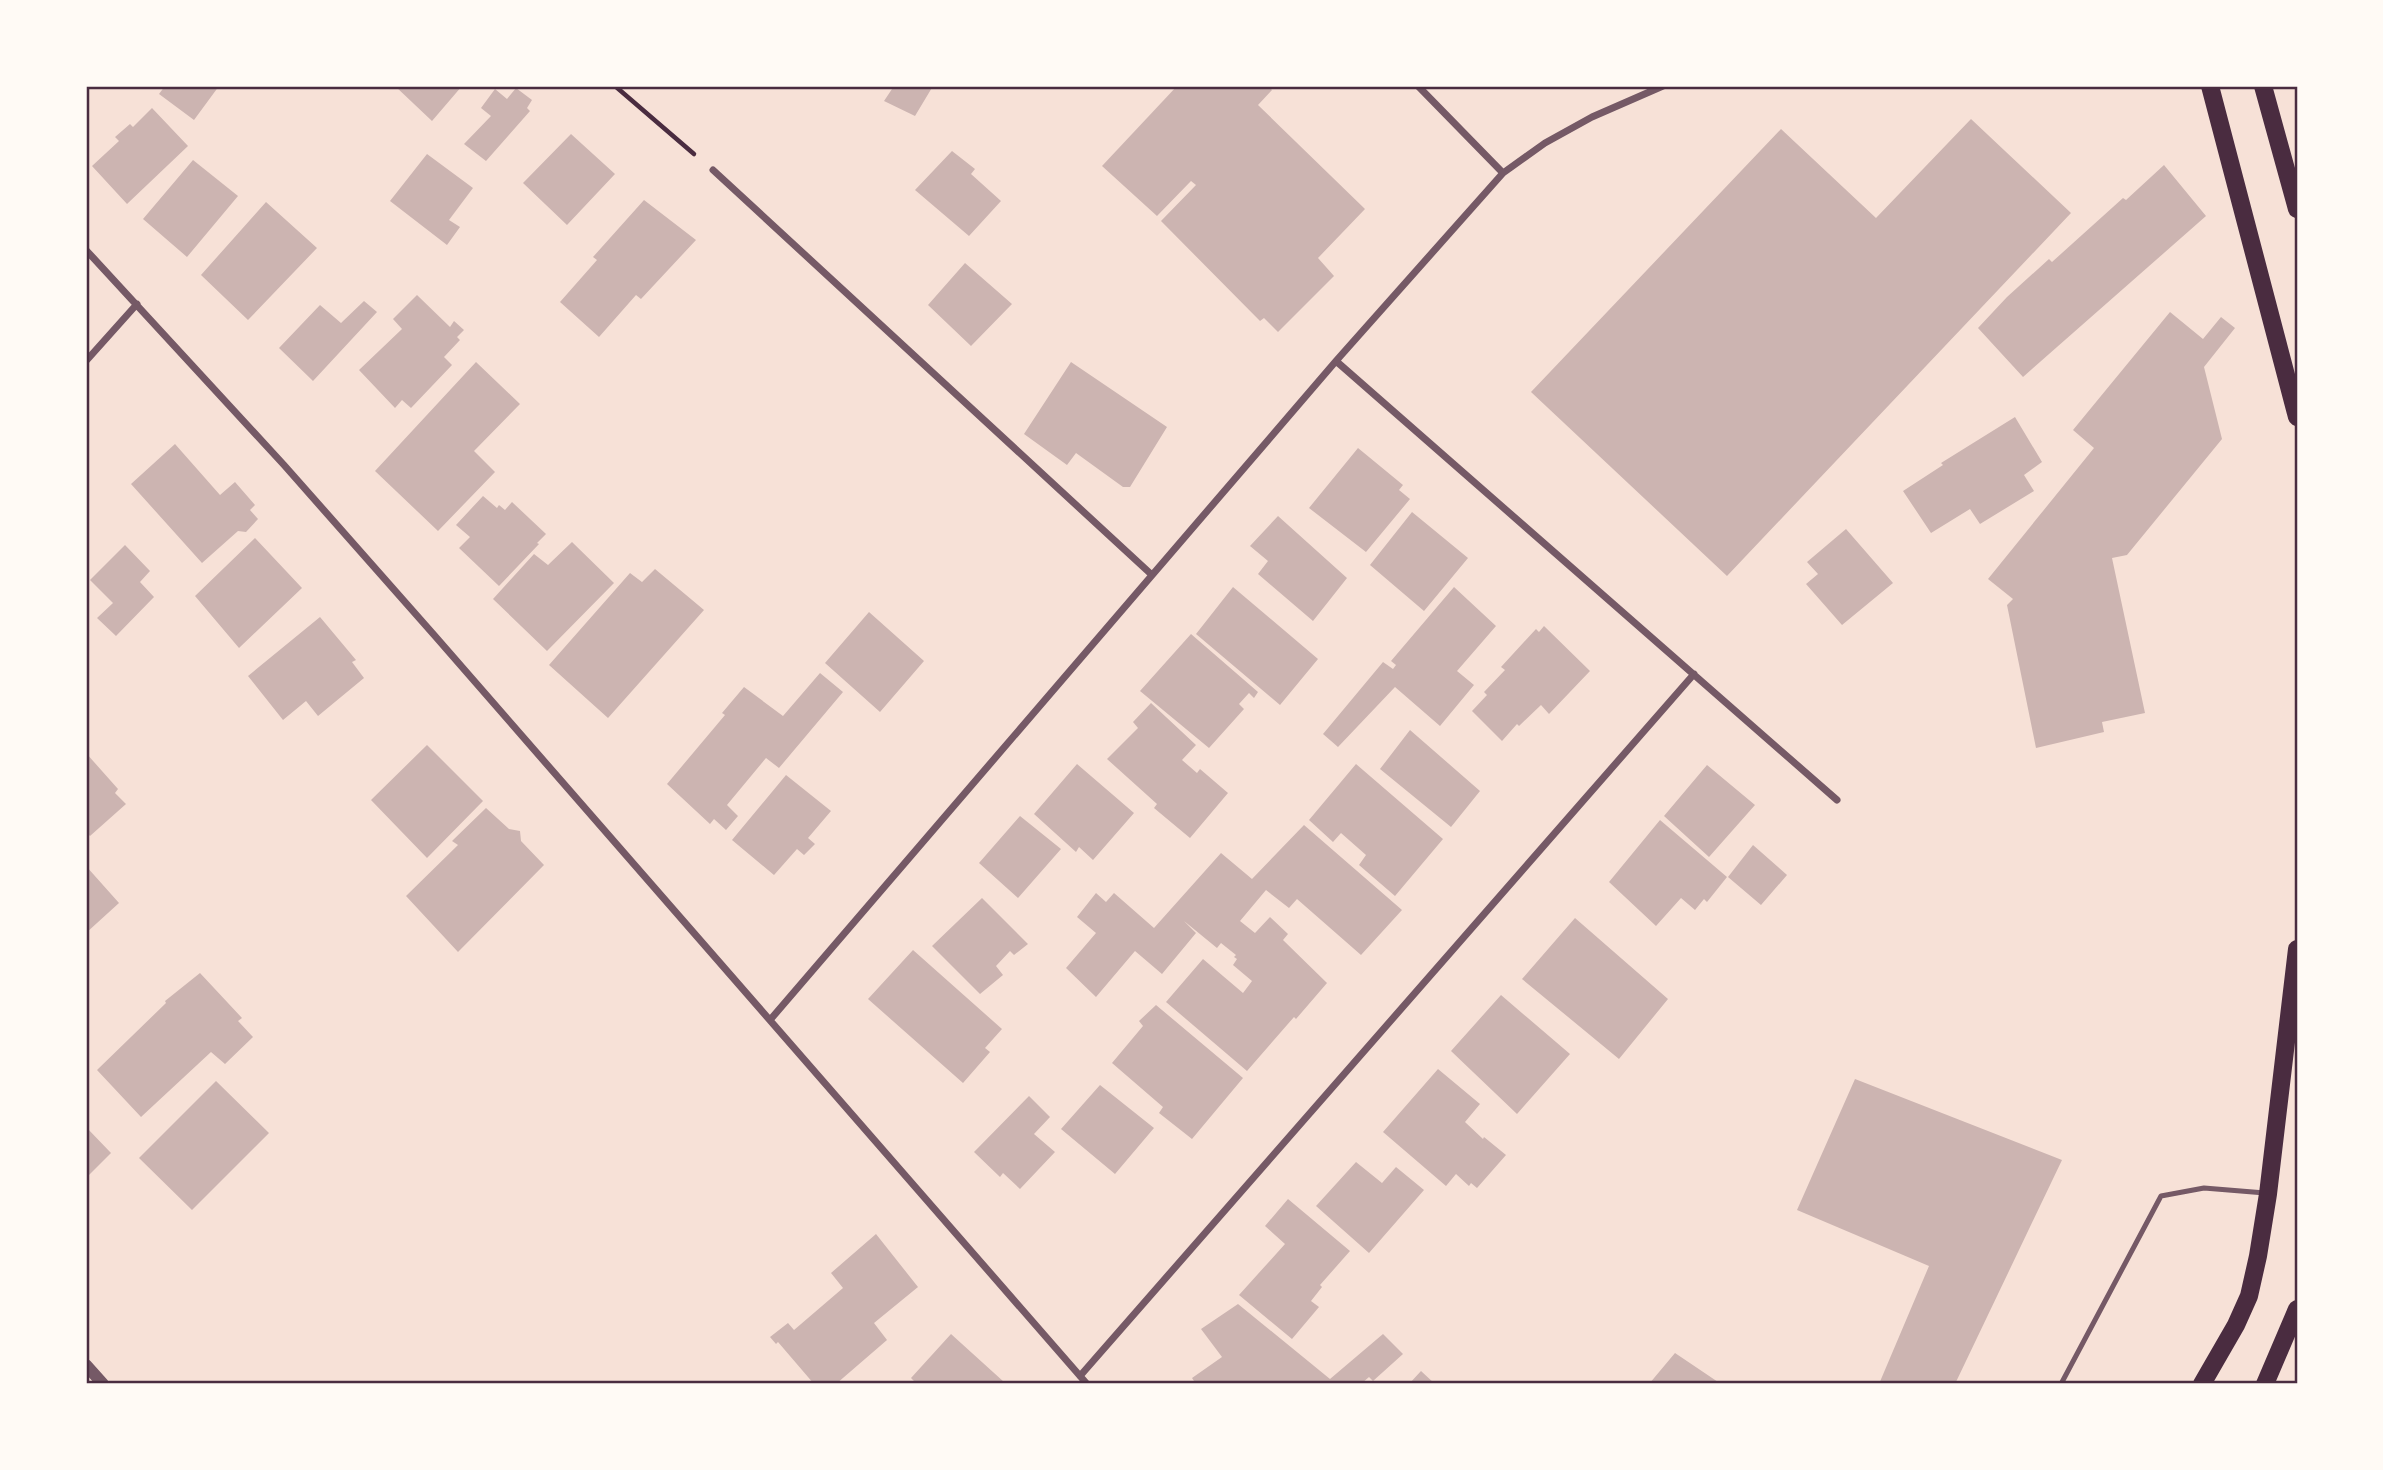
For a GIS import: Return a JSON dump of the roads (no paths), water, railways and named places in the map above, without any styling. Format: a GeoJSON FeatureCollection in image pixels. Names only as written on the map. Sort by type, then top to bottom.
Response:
{"type":"FeatureCollection","features":[{"type":"Feature","properties":{"kind":"main road"},"geometry":{"type":"LineString","coordinates":[[2210,86],[2297,417]]}},
{"type":"Feature","properties":{"kind":"main road"},"geometry":{"type":"LineString","coordinates":[[2263,86],[2297,209]]}},
{"type":"Feature","properties":{"kind":"main road"},"geometry":{"type":"LineString","coordinates":[[2202,1384],[2236,1325],[2249,1296],[2258,1256],[2268,1194],[2297,949]]}},
{"type":"Feature","properties":{"kind":"main road"},"geometry":{"type":"LineString","coordinates":[[2265,1384],[2297,1309]]}},
{"type":"Feature","properties":{"kind":"street"},"geometry":{"type":"LineString","coordinates":[[1418,86],[1503,173]]}},
{"type":"Feature","properties":{"kind":"street"},"geometry":{"type":"LineString","coordinates":[[770,1020],[1336,361],[1503,173],[1545,143],[1663,86]]}},
{"type":"Feature","properties":{"kind":"street"},"geometry":{"type":"LineString","coordinates":[[713,170],[1152,575]]}},
{"type":"Feature","properties":{"kind":"street"},"geometry":{"type":"LineString","coordinates":[[86,250],[409,606],[1087,1384]]}},
{"type":"Feature","properties":{"kind":"street"},"geometry":{"type":"LineString","coordinates":[[86,361],[137,304]]}},
{"type":"Feature","properties":{"kind":"street"},"geometry":{"type":"LineString","coordinates":[[1336,361],[1837,800]]}},
{"type":"Feature","properties":{"kind":"street"},"geometry":{"type":"LineString","coordinates":[[1080,1376],[1694,674]]}},
{"type":"Feature","properties":{"kind":"street"},"geometry":{"type":"LineString","coordinates":[[86,1365],[103,1384]]}},
{"type":"Feature","properties":{"kind":"lane"},"geometry":{"type":"LineString","coordinates":[[2061,1384],[2161,1196],[2204,1188],[2268,1194]]}}]}
